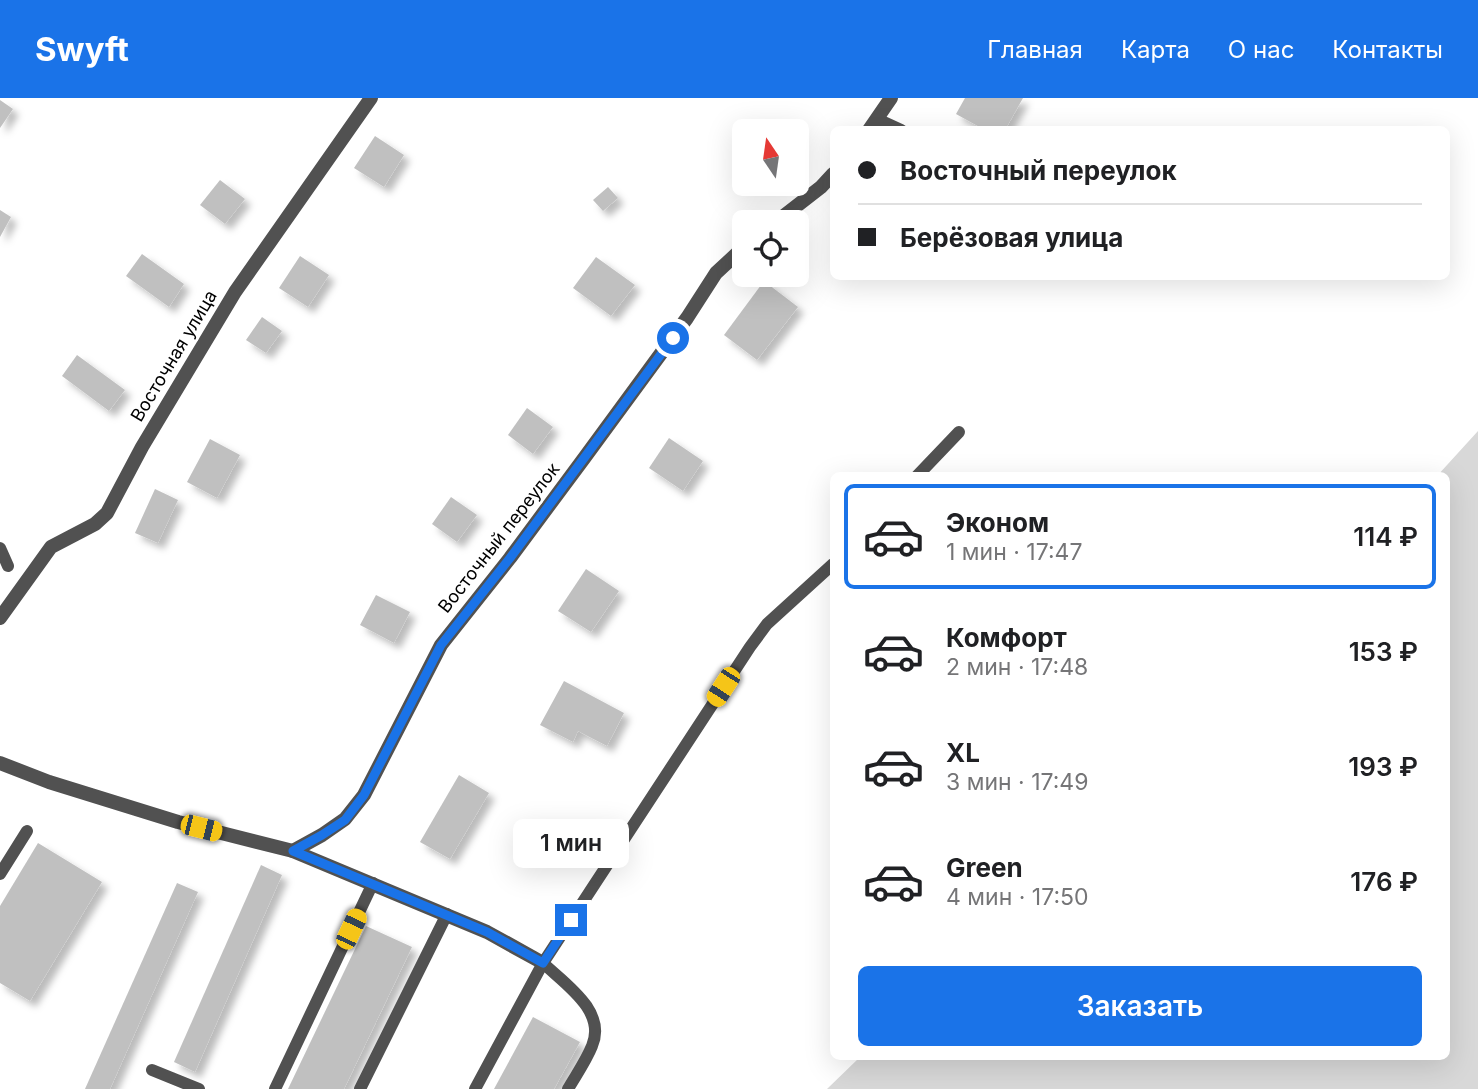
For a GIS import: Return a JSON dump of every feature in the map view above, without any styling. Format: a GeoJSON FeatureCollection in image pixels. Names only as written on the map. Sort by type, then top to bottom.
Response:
{"type":"FeatureCollection","features":[{"type":"Feature","properties":{"kind":"street","name":"Восточная улица"},"geometry":{"type":"LineString","coordinates":[[0,618],[51,547],[95,524],[107,513],[142,447],[235,292],[371,98]]}},
{"type":"Feature","properties":{"kind":"street"},"geometry":{"type":"LineString","coordinates":[[873,124],[891,98]]}},
{"type":"Feature","properties":{"kind":"street"},"geometry":{"type":"LineString","coordinates":[[791,210],[830,177]]}},
{"type":"Feature","properties":{"kind":"street","name":"Восточный переулок"},"geometry":{"type":"LineString","coordinates":[[293,851],[345,820],[364,795],[441,645],[577,468],[687,318],[716,273],[732,258]]}},
{"type":"Feature","properties":{"kind":"street"},"geometry":{"type":"LineString","coordinates":[[0,763],[49,782],[178,822],[293,851],[447,914],[487,932],[543,963]]}},
{"type":"Feature","properties":{"kind":"lane"},"geometry":{"type":"LineString","coordinates":[[921,472],[959,432]]}},
{"type":"Feature","properties":{"kind":"lane"},"geometry":{"type":"LineString","coordinates":[[0,548],[8,566]]}},
{"type":"Feature","properties":{"kind":"lane"},"geometry":{"type":"LineString","coordinates":[[475,1089],[543,963],[750,647],[767,624],[830,567]]}},
{"type":"Feature","properties":{"kind":"lane"},"geometry":{"type":"LineString","coordinates":[[0,874],[27,831]]}},
{"type":"Feature","properties":{"kind":"lane"},"geometry":{"type":"LineString","coordinates":[[275,1089],[373,883]]}},
{"type":"Feature","properties":{"kind":"lane"},"geometry":{"type":"LineString","coordinates":[[359,1089],[447,914]]}},
{"type":"Feature","properties":{"kind":"lane"},"geometry":{"type":"LineString","coordinates":[[543,963],[584,1001],[594,1021],[596,1032],[592,1046],[568,1089]]}},
{"type":"Feature","properties":{"kind":"lane"},"geometry":{"type":"LineString","coordinates":[[152,1070],[199,1089]]}},
{"type":"Feature","properties":{"kind":"shaded area"},"geometry":{"type":"Polygon","coordinates":[[[1478,431],[1478,1089],[827,1089],[857,1060],[1450,1060],[1450,472],[1441,472],[1478,431]]]}},
{"type":"Feature","properties":{"kind":"building"},"geometry":{"type":"Polygon","coordinates":[[[965,98],[1023,98],[1007,126],[978,126],[956,114],[965,98]]]}},
{"type":"Feature","properties":{"kind":"building"},"geometry":{"type":"Polygon","coordinates":[[[0,100],[13,109],[0,128],[0,100]]]}},
{"type":"Feature","properties":{"kind":"building"},"geometry":{"type":"Polygon","coordinates":[[[375,136],[404,155],[384,187],[354,168],[375,136]]]}},
{"type":"Feature","properties":{"kind":"building"},"geometry":{"type":"Polygon","coordinates":[[[220,180],[245,199],[225,224],[200,205],[220,180]]]}},
{"type":"Feature","properties":{"kind":"building"},"geometry":{"type":"Polygon","coordinates":[[[608,187],[618,198],[603,211],[593,200],[608,187]]]}},
{"type":"Feature","properties":{"kind":"building"},"geometry":{"type":"Polygon","coordinates":[[[0,210],[11,217],[0,237],[0,210]]]}},
{"type":"Feature","properties":{"kind":"building"},"geometry":{"type":"Polygon","coordinates":[[[142,254],[184,284],[169,307],[126,276],[142,254]]]}},
{"type":"Feature","properties":{"kind":"building"},"geometry":{"type":"Polygon","coordinates":[[[300,256],[329,275],[308,307],[279,288],[300,256]]]}},
{"type":"Feature","properties":{"kind":"building"},"geometry":{"type":"Polygon","coordinates":[[[596,257],[635,285],[611,316],[573,288],[596,257]]]}},
{"type":"Feature","properties":{"kind":"building"},"geometry":{"type":"Polygon","coordinates":[[[760,287],[772,287],[798,307],[757,360],[724,335],[760,287]]]}},
{"type":"Feature","properties":{"kind":"building"},"geometry":{"type":"Polygon","coordinates":[[[262,317],[282,331],[266,353],[246,340],[262,317]]]}},
{"type":"Feature","properties":{"kind":"building"},"geometry":{"type":"Polygon","coordinates":[[[77,355],[125,390],[109,411],[62,376],[77,355]]]}},
{"type":"Feature","properties":{"kind":"building"},"geometry":{"type":"Polygon","coordinates":[[[527,408],[553,427],[533,454],[508,435],[527,408]]]}},
{"type":"Feature","properties":{"kind":"building"},"geometry":{"type":"Polygon","coordinates":[[[669,438],[703,461],[683,491],[649,468],[669,438]]]}},
{"type":"Feature","properties":{"kind":"building"},"geometry":{"type":"Polygon","coordinates":[[[210,439],[240,455],[217,498],[187,482],[210,439]]]}},
{"type":"Feature","properties":{"kind":"building"},"geometry":{"type":"Polygon","coordinates":[[[155,489],[178,500],[158,543],[135,533],[155,489]]]}},
{"type":"Feature","properties":{"kind":"building"},"geometry":{"type":"Polygon","coordinates":[[[451,497],[477,515],[457,542],[432,524],[451,497]]]}},
{"type":"Feature","properties":{"kind":"building"},"geometry":{"type":"Polygon","coordinates":[[[586,569],[619,591],[591,632],[558,611],[586,569]]]}},
{"type":"Feature","properties":{"kind":"building"},"geometry":{"type":"Polygon","coordinates":[[[376,595],[410,612],[394,643],[360,625],[376,595]]]}},
{"type":"Feature","properties":{"kind":"building"},"geometry":{"type":"Polygon","coordinates":[[[564,681],[624,713],[607,746],[578,731],[573,742],[540,725],[564,681]]]}},
{"type":"Feature","properties":{"kind":"building"},"geometry":{"type":"Polygon","coordinates":[[[459,775],[489,793],[450,859],[420,842],[459,775]]]}},
{"type":"Feature","properties":{"kind":"building"},"geometry":{"type":"Polygon","coordinates":[[[38,843],[102,882],[30,1001],[0,983],[0,906],[38,843]]]}},
{"type":"Feature","properties":{"kind":"building"},"geometry":{"type":"Polygon","coordinates":[[[261,865],[282,875],[195,1072],[174,1062],[261,865]]]}},
{"type":"Feature","properties":{"kind":"building"},"geometry":{"type":"Polygon","coordinates":[[[177,883],[198,892],[110,1089],[85,1089],[177,883]]]}},
{"type":"Feature","properties":{"kind":"building"},"geometry":{"type":"Polygon","coordinates":[[[366,926],[412,947],[344,1089],[288,1089],[366,926]]]}},
{"type":"Feature","properties":{"kind":"building"},"geometry":{"type":"Polygon","coordinates":[[[533,1017],[580,1042],[554,1089],[494,1089],[533,1017]]]}},
{"type":"Feature","properties":{"kind":"route"},"geometry":{"type":"LineString","coordinates":[[571,920],[543,963],[487,932],[293,851],[345,820],[364,795],[441,645],[510,558],[673,338]]}}]}
